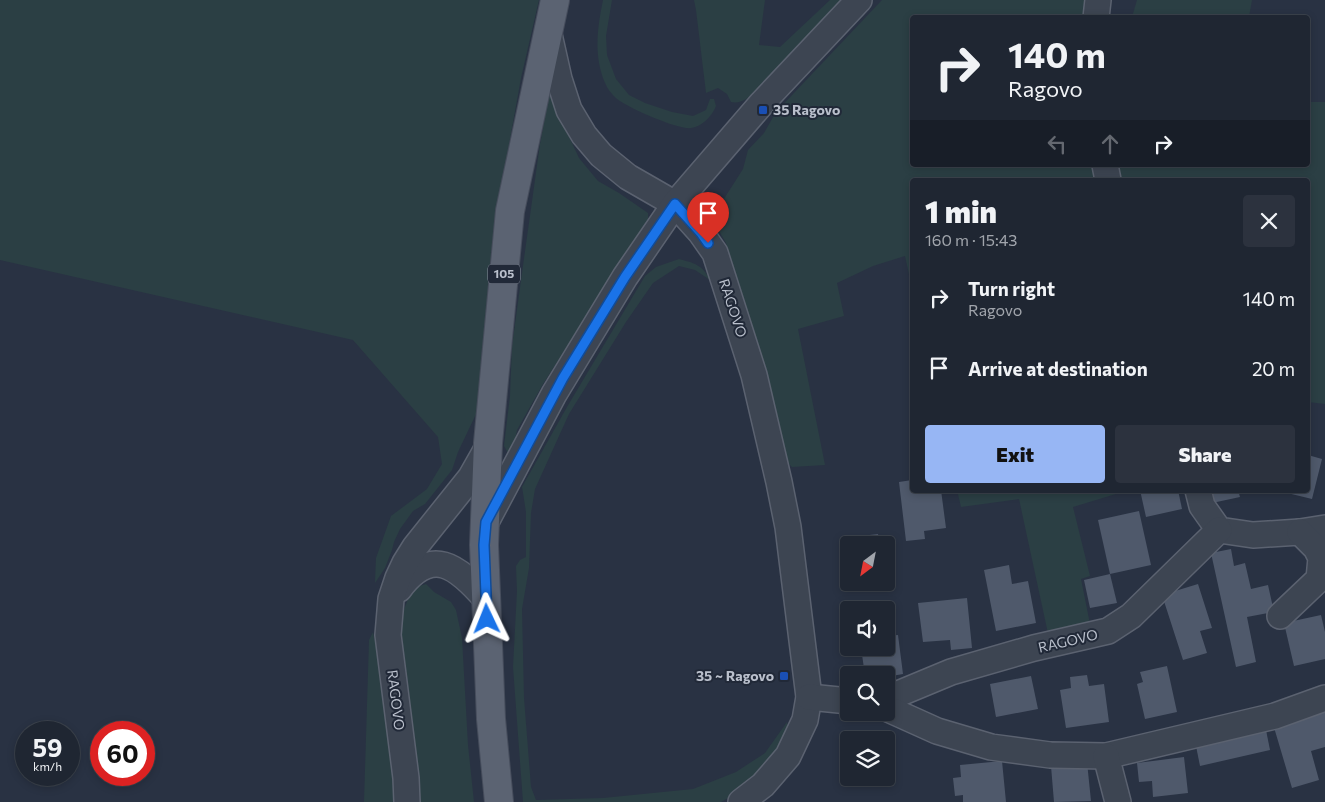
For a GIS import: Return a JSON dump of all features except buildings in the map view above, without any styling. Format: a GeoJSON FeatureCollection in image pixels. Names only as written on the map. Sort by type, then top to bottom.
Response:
{"type":"FeatureCollection","features":[{"type":"Feature","properties":{"kind":"main road","name":"105"},"geometry":{"type":"LineString","coordinates":[[499,802],[491,719],[484,545],[488,448],[510,210],[555,0]]}},
{"type":"Feature","properties":{"kind":"street"},"geometry":{"type":"LineString","coordinates":[[486,522],[563,378],[625,277],[675,204],[762,103],[859,0]]}},
{"type":"Feature","properties":{"kind":"street"},"geometry":{"type":"LineString","coordinates":[[1096,15],[1098,0]]}},
{"type":"Feature","properties":{"kind":"street","name":"RAGOVO"},"geometry":{"type":"LineString","coordinates":[[548,29],[559,80],[569,110],[584,135],[601,156],[628,177],[675,204],[701,233],[715,253],[754,375],[788,527],[809,697],[805,720],[788,756],[763,786],[741,802]]}},
{"type":"Feature","properties":{"kind":"street","name":"RAGOVO"},"geometry":{"type":"LineString","coordinates":[[407,802],[406,778],[388,635],[391,599],[405,563],[471,477],[488,448]]}},
{"type":"Feature","properties":{"kind":"street"},"geometry":{"type":"LineString","coordinates":[[1199,493],[1202,506],[1219,530],[1253,535],[1300,532],[1325,528]]}},
{"type":"Feature","properties":{"kind":"street","name":"RAGOVO"},"geometry":{"type":"LineString","coordinates":[[895,696],[951,672],[1034,648],[1108,632],[1131,616],[1219,530]]}},
{"type":"Feature","properties":{"kind":"street"},"geometry":{"type":"LineString","coordinates":[[1280,616],[1319,579],[1321,558],[1316,548],[1300,532]]}},
{"type":"Feature","properties":{"kind":"street"},"geometry":{"type":"LineString","coordinates":[[391,599],[408,576],[421,568],[438,563],[467,577],[486,599]]}},
{"type":"Feature","properties":{"kind":"street"},"geometry":{"type":"LineString","coordinates":[[809,697],[840,700]]}},
{"type":"Feature","properties":{"kind":"street"},"geometry":{"type":"LineString","coordinates":[[895,712],[937,731],[991,747],[1050,755],[1106,756],[1275,716],[1325,698]]}},
{"type":"Feature","properties":{"kind":"street"},"geometry":{"type":"LineString","coordinates":[[1106,756],[1118,802]]}},
{"type":"Feature","properties":{"kind":"green space"},"geometry":{"type":"Polygon","coordinates":[[[0,0],[539,0],[521,78],[502,184],[487,307],[477,412],[458,452],[452,470],[425,504],[413,511],[400,529],[385,568],[375,583],[376,558],[391,516],[427,489],[442,464],[438,437],[353,340],[0,260],[0,0]]]}},
{"type":"Feature","properties":{"kind":"green space"},"geometry":{"type":"Polygon","coordinates":[[[603,0],[612,0],[606,36],[607,55],[616,79],[629,95],[645,103],[672,112],[693,116],[706,110],[710,99],[714,99],[716,106],[706,120],[691,128],[676,126],[634,109],[613,95],[607,87],[598,55],[599,22],[603,0]]]}},
{"type":"Feature","properties":{"kind":"green space"},"geometry":{"type":"Polygon","coordinates":[[[694,0],[765,0],[759,45],[780,47],[830,0],[847,0],[756,92],[744,100],[731,102],[727,94],[718,88],[706,93],[694,0]]]}},
{"type":"Feature","properties":{"kind":"green space"},"geometry":{"type":"Polygon","coordinates":[[[882,0],[1093,0],[1091,15],[910,15],[910,167],[1099,167],[1102,178],[910,178],[910,279],[905,256],[873,266],[837,283],[844,316],[798,329],[825,465],[792,467],[786,461],[778,418],[726,243],[715,224],[720,216],[720,205],[743,169],[748,150],[764,133],[776,112],[882,0]]]}},
{"type":"Feature","properties":{"kind":"green space"},"geometry":{"type":"Polygon","coordinates":[[[1137,0],[1252,0],[1249,15],[1133,15],[1137,0]]]}},
{"type":"Feature","properties":{"kind":"green space"},"geometry":{"type":"Polygon","coordinates":[[[552,88],[564,111],[565,128],[579,158],[598,181],[648,213],[648,221],[543,384],[517,430],[515,441],[508,453],[504,446],[510,396],[512,346],[540,144],[552,88]]]}},
{"type":"Feature","properties":{"kind":"green space"},"geometry":{"type":"Polygon","coordinates":[[[1310,102],[1325,102],[1325,404],[1310,402],[1310,178],[1115,178],[1112,167],[1310,167],[1310,102]]]}},
{"type":"Feature","properties":{"kind":"green space"},"geometry":{"type":"Polygon","coordinates":[[[679,259],[698,265],[710,280],[695,270],[679,266],[653,283],[626,322],[569,414],[535,489],[531,513],[529,568],[522,609],[524,698],[531,787],[536,800],[603,798],[693,789],[736,772],[765,753],[787,722],[788,729],[778,754],[742,790],[721,802],[523,802],[513,667],[517,591],[516,566],[520,560],[526,557],[526,512],[522,487],[645,276],[656,267],[679,259]]]}},
{"type":"Feature","properties":{"kind":"green space"},"geometry":{"type":"Polygon","coordinates":[[[958,493],[1119,493],[1073,507],[1090,576],[1081,579],[1091,629],[1049,638],[1019,499],[961,507],[958,493]]]}},
{"type":"Feature","properties":{"kind":"green space"},"geometry":{"type":"Polygon","coordinates":[[[426,584],[434,592],[451,602],[456,610],[462,638],[468,745],[474,802],[421,802],[411,728],[401,626],[404,610],[410,597],[416,587],[426,584]]]}},
{"type":"Feature","properties":{"kind":"green space"},"geometry":{"type":"Polygon","coordinates":[[[373,632],[385,688],[395,802],[364,802],[369,640],[373,632]]]}},
{"type":"Feature","properties":{"kind":"place","name":"35 Ragovo"},"geometry":{"type":"Point","coordinates":[763,110]}},
{"type":"Feature","properties":{"kind":"place","name":"35 ~ Ragovo"},"geometry":{"type":"Point","coordinates":[784,676]}},
{"type":"Feature","properties":{"kind":"route"},"geometry":{"type":"LineString","coordinates":[[487,619],[484,545],[486,522],[554,394],[625,277],[675,204],[708,243]]}}]}
